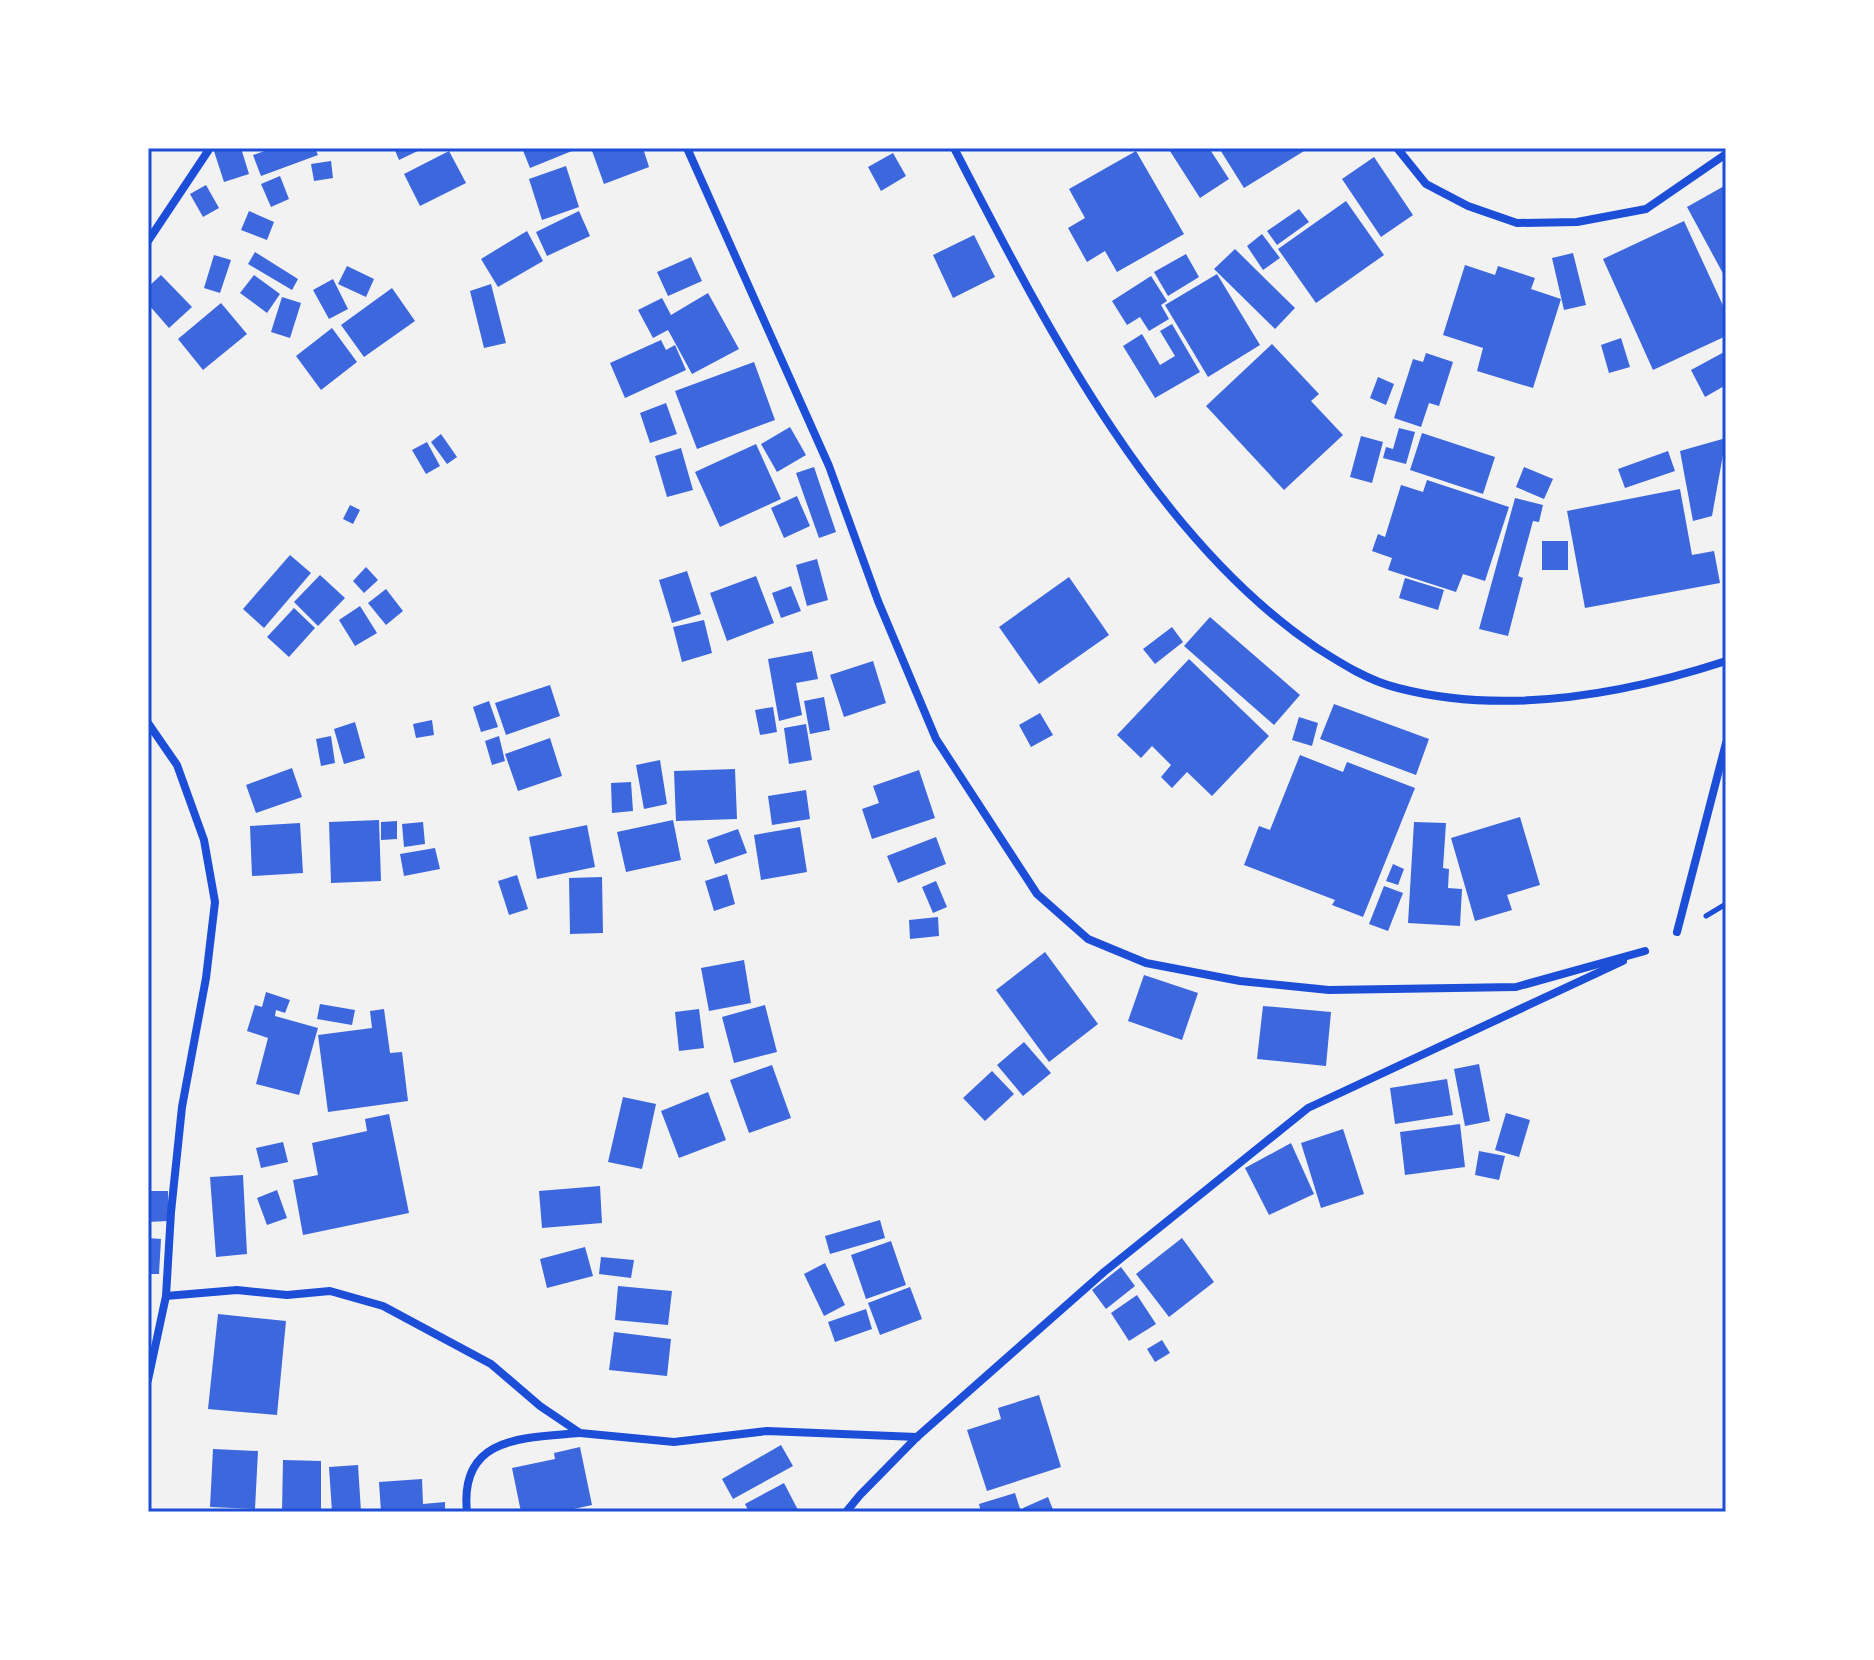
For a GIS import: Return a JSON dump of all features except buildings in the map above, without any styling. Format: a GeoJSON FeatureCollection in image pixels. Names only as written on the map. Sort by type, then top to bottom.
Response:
{"type":"FeatureCollection","features":[{"type":"Feature","properties":{"kind":"street"},"geometry":{"type":"LineString","coordinates":[[148,241],[210,148]]}},
{"type":"Feature","properties":{"kind":"street"},"geometry":{"type":"LineString","coordinates":[[687,148],[829,466],[878,601],[936,739],[1037,894],[1088,939],[1146,963],[1240,981],[1329,990],[1516,987],[1645,951],[1308,1108],[1104,1272],[917,1437],[846,1512]]}},
{"type":"Feature","properties":{"kind":"street"},"geometry":{"type":"LineString","coordinates":[[954,148],[1010,256],[1082,380],[1193,537],[1239,586],[1284,626],[1346,667],[1397,688],[1493,700],[1562,698],[1616,691],[1677,677],[1726,661]]}},
{"type":"Feature","properties":{"kind":"street"},"geometry":{"type":"LineString","coordinates":[[1397,148],[1426,184],[1468,206],[1517,223],[1577,222],[1646,209],[1726,154]]}},
{"type":"Feature","properties":{"kind":"street"},"geometry":{"type":"LineString","coordinates":[[148,723],[177,765],[204,840],[215,902],[206,978],[182,1107],[166,1296],[148,1380]]}},
{"type":"Feature","properties":{"kind":"street"},"geometry":{"type":"LineString","coordinates":[[1677,932],[1726,743]]}},
{"type":"Feature","properties":{"kind":"street"},"geometry":{"type":"LineString","coordinates":[[166,1296],[237,1290],[287,1295],[330,1291],[383,1306],[491,1364],[540,1406],[580,1433]]}},
{"type":"Feature","properties":{"kind":"street"},"geometry":{"type":"LineString","coordinates":[[467,1512],[469,1474],[481,1456],[527,1438],[580,1433],[674,1442],[767,1431],[917,1437]]}}]}
